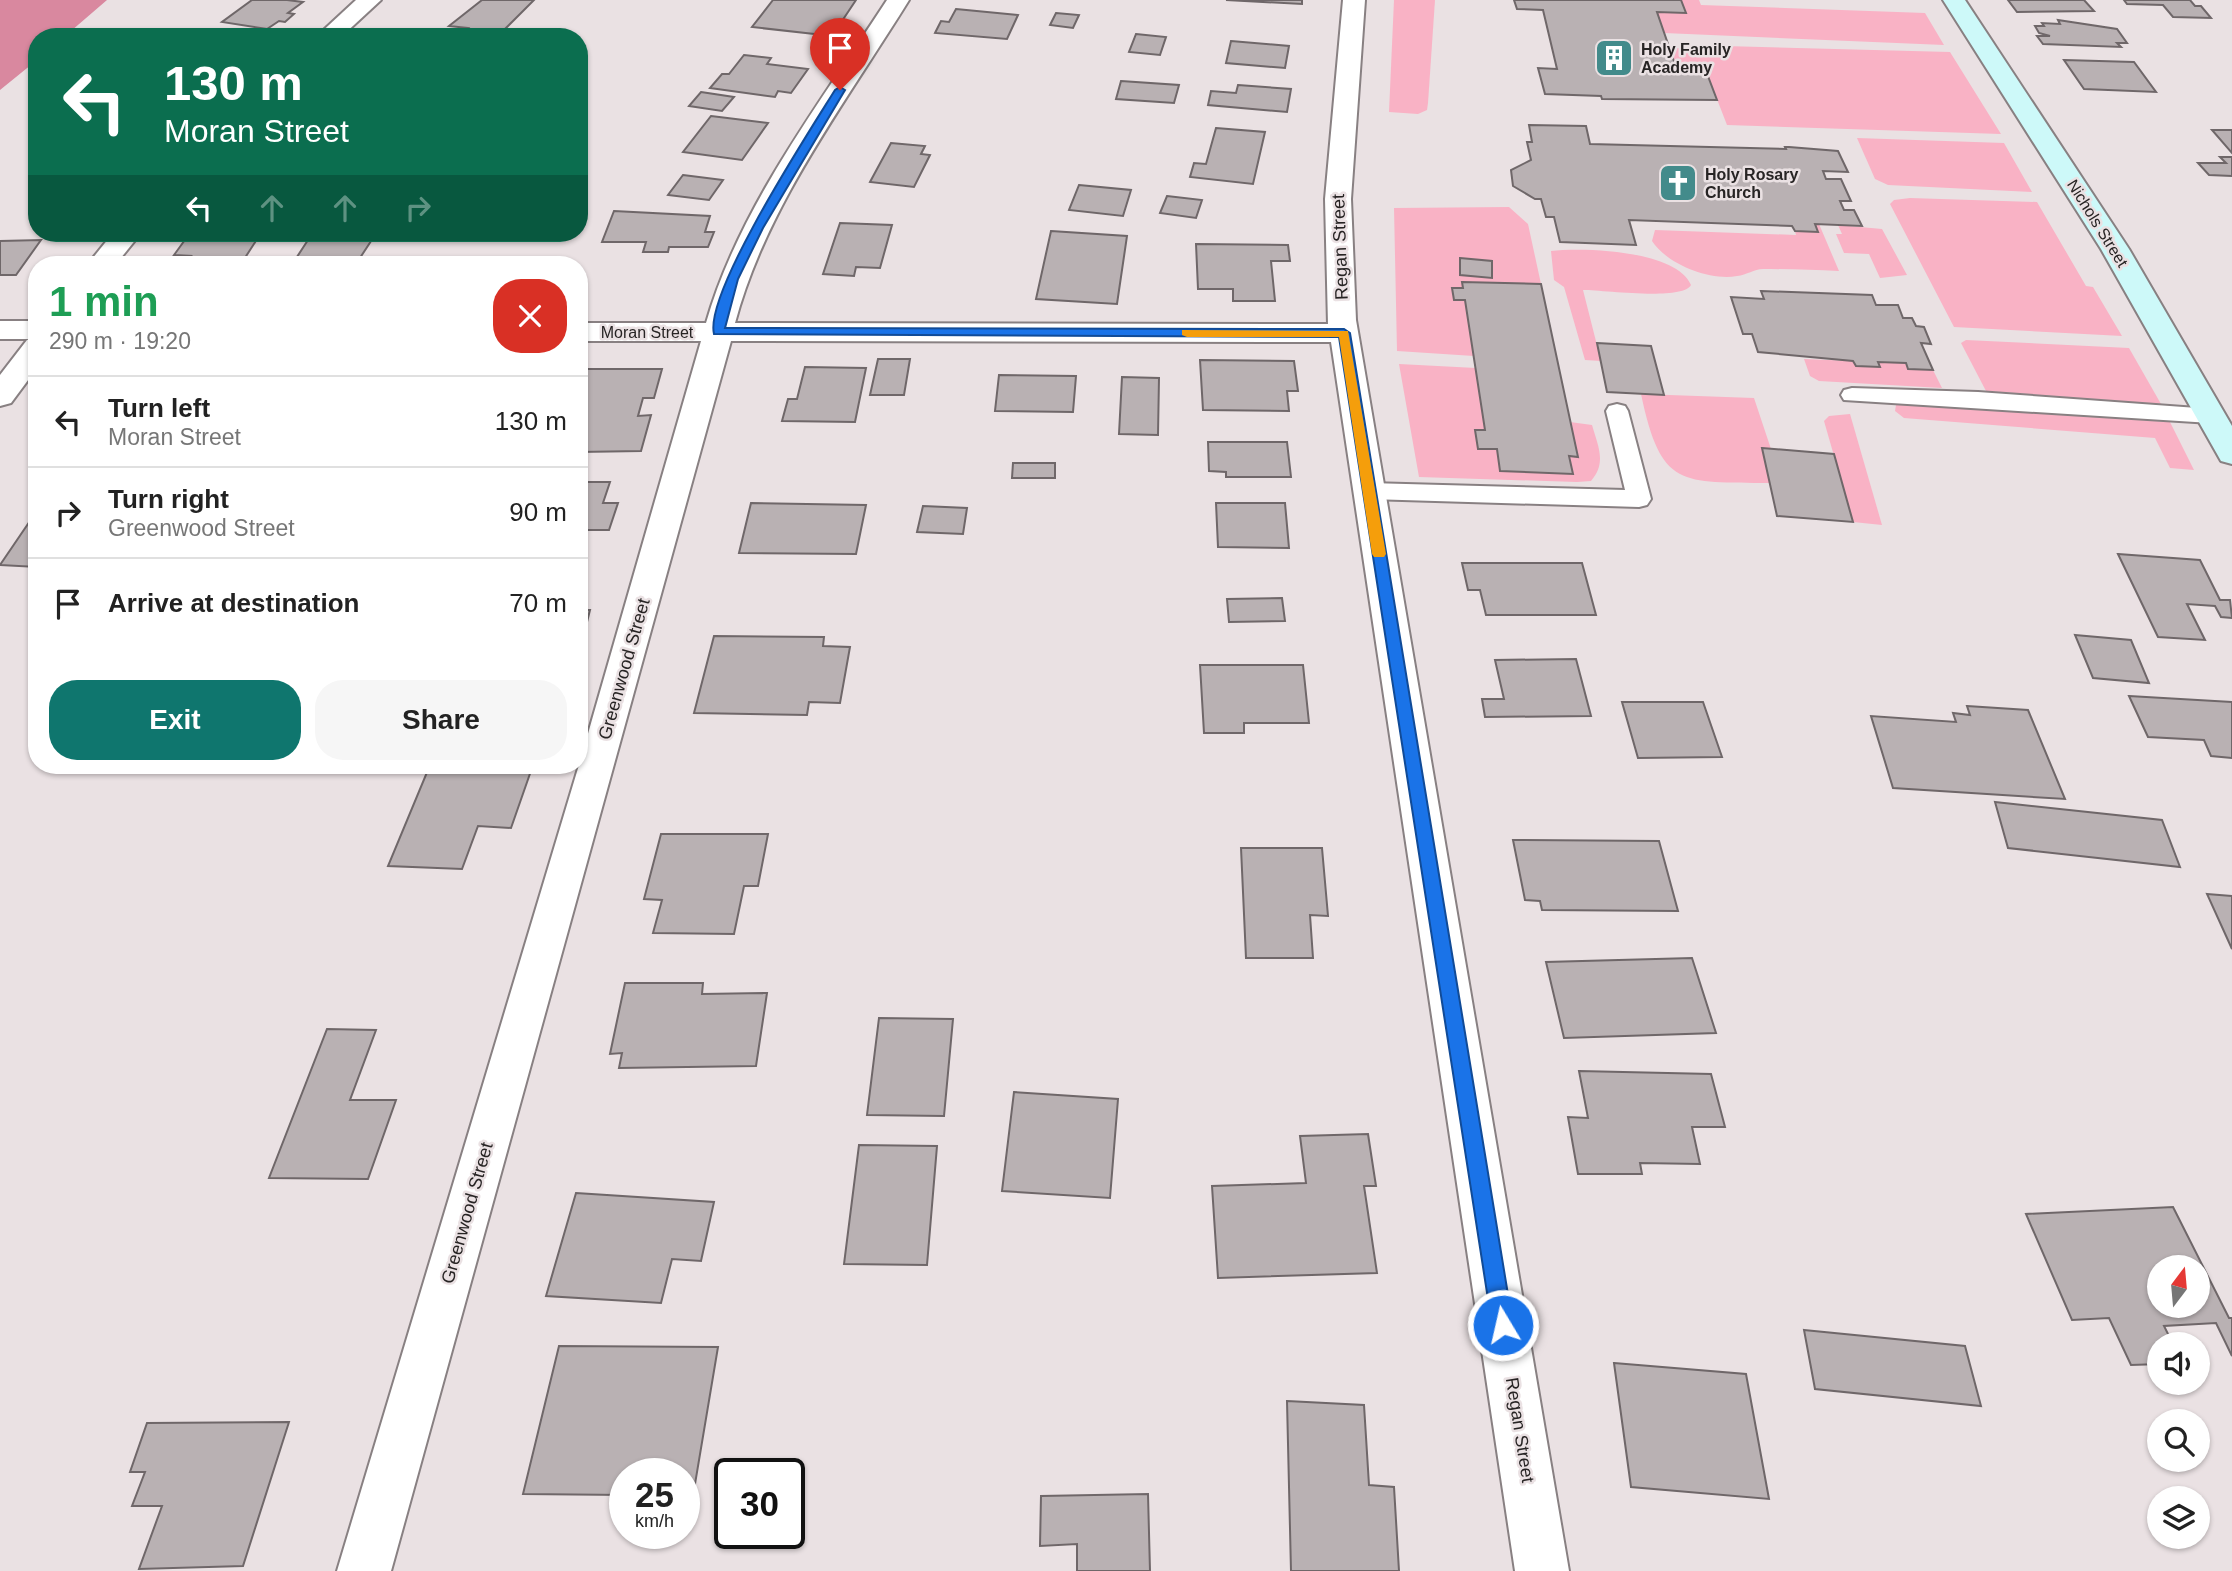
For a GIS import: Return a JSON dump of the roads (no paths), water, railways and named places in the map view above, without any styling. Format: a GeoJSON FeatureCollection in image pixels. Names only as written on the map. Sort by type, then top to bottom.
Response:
{"type":"FeatureCollection","features":[{"type":"Feature","properties":{"kind":"street"},"geometry":{"type":"LineString","coordinates":[[337,28],[370,0]]}},
{"type":"Feature","properties":{"kind":"street","name":"Greenwood Street"},"geometry":{"type":"LineString","coordinates":[[364,1571],[661,542],[733,279],[770,204],[898,0]]}},
{"type":"Feature","properties":{"kind":"street","name":"Regan Street"},"geometry":{"type":"LineString","coordinates":[[1354,0],[1338,199],[1344,333],[1542,1571]]}},
{"type":"Feature","properties":{"kind":"street","name":"Nichols Street"},"geometry":{"type":"LineString","coordinates":[[1954,0],[2109,239],[2232,453]]}},
{"type":"Feature","properties":{"kind":"street"},"geometry":{"type":"LineString","coordinates":[[108,256],[120,242]]}},
{"type":"Feature","properties":{"kind":"street"},"geometry":{"type":"LineString","coordinates":[[0,330],[28,330]]}},
{"type":"Feature","properties":{"kind":"street","name":"Moran Street"},"geometry":{"type":"LineString","coordinates":[[588,332],[1344,333]]}},
{"type":"Feature","properties":{"kind":"street"},"geometry":{"type":"LineString","coordinates":[[0,396],[28,359]]}},
{"type":"Feature","properties":{"kind":"lane"},"geometry":{"type":"LineString","coordinates":[[1852,395],[1978,400],[2211,416]]}},
{"type":"Feature","properties":{"kind":"lane"},"geometry":{"type":"LineString","coordinates":[[1369,491],[1639,499],[1617,411]]}},
{"type":"Feature","properties":{"kind":"place","name":"Holy Family Academy"},"geometry":{"type":"Point","coordinates":[1614,58]}},
{"type":"Feature","properties":{"kind":"place","name":"Holy Rosary Church"},"geometry":{"type":"Point","coordinates":[1678,183]}}]}
